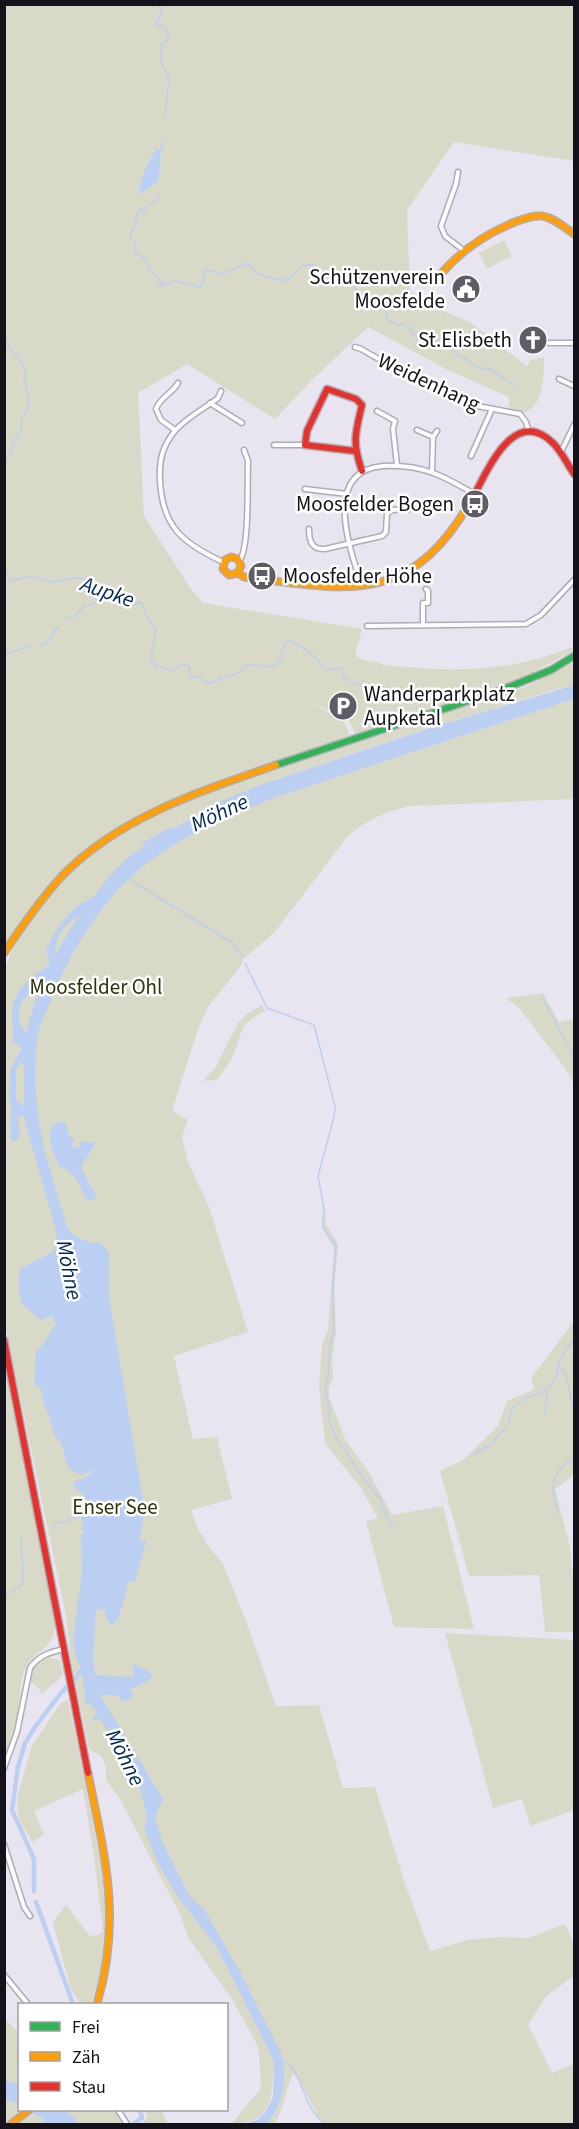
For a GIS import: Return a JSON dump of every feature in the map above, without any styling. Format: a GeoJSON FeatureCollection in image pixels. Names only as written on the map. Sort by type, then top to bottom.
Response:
{"type":"FeatureCollection","features":[{"type":"Feature","properties":{"kind":"main road"},"geometry":{"type":"LineString","coordinates":[[440,275],[463,250],[479,238],[533,216],[552,219],[574,234]]}},
{"type":"Feature","properties":{"kind":"main road"},"geometry":{"type":"LineString","coordinates":[[355,451],[305,445],[307,431],[327,389],[356,399],[362,405],[354,437],[355,451],[362,471]]}},
{"type":"Feature","properties":{"kind":"main road"},"geometry":{"type":"LineString","coordinates":[[238,573],[239,561],[231,557],[223,562],[225,573],[231,575],[238,573],[244,577],[311,586],[362,587],[397,577],[428,559],[448,538],[506,442],[516,435],[529,432],[548,438],[574,474]]}},
{"type":"Feature","properties":{"kind":"main road"},"geometry":{"type":"LineString","coordinates":[[4,953],[27,917],[58,879],[101,842],[142,816],[217,785],[504,689],[551,670],[574,656]]}},
{"type":"Feature","properties":{"kind":"main road"},"geometry":{"type":"LineString","coordinates":[[4,1340],[105,1853],[111,1895],[110,1947],[97,2003]]}},
{"type":"Feature","properties":{"kind":"main road"},"geometry":{"type":"LineString","coordinates":[[11,2124],[26,2112]]}},
{"type":"Feature","properties":{"kind":"street"},"geometry":{"type":"LineString","coordinates":[[458,172],[441,226],[442,232],[463,250]]}},
{"type":"Feature","properties":{"kind":"street"},"geometry":{"type":"LineString","coordinates":[[549,343],[574,343]]}},
{"type":"Feature","properties":{"kind":"street","name":"Weidenhang"},"geometry":{"type":"LineString","coordinates":[[355,347],[414,379],[472,405],[520,414],[529,432]]}},
{"type":"Feature","properties":{"kind":"street"},"geometry":{"type":"LineString","coordinates":[[559,379],[574,386]]}},
{"type":"Feature","properties":{"kind":"street"},"geometry":{"type":"LineString","coordinates":[[175,430],[161,420],[156,409],[159,402],[178,383]]}},
{"type":"Feature","properties":{"kind":"street"},"geometry":{"type":"LineString","coordinates":[[221,391],[218,398],[175,430],[160,457],[161,494],[164,510],[171,525],[184,538],[223,562]]}},
{"type":"Feature","properties":{"kind":"street"},"geometry":{"type":"LineString","coordinates":[[210,404],[242,423]]}},
{"type":"Feature","properties":{"kind":"street"},"geometry":{"type":"LineString","coordinates":[[471,456],[492,409]]}},
{"type":"Feature","properties":{"kind":"street"},"geometry":{"type":"LineString","coordinates":[[377,411],[394,421],[397,465]]}},
{"type":"Feature","properties":{"kind":"street"},"geometry":{"type":"LineString","coordinates":[[560,452],[574,425]]}},
{"type":"Feature","properties":{"kind":"street"},"geometry":{"type":"LineString","coordinates":[[417,430],[433,437]]}},
{"type":"Feature","properties":{"kind":"street"},"geometry":{"type":"LineString","coordinates":[[432,472],[433,437],[437,431]]}},
{"type":"Feature","properties":{"kind":"street"},"geometry":{"type":"LineString","coordinates":[[274,445],[305,445]]}},
{"type":"Feature","properties":{"kind":"street"},"geometry":{"type":"LineString","coordinates":[[239,561],[244,554],[246,531],[248,461],[244,450]]}},
{"type":"Feature","properties":{"kind":"street"},"geometry":{"type":"LineString","coordinates":[[362,587],[349,543],[345,517],[350,485],[362,471],[378,466],[397,465],[432,472],[475,494]]}},
{"type":"Feature","properties":{"kind":"street"},"geometry":{"type":"LineString","coordinates":[[304,489],[347,494]]}},
{"type":"Feature","properties":{"kind":"street"},"geometry":{"type":"LineString","coordinates":[[309,528],[310,541],[316,548],[325,549],[382,536],[386,532],[387,513],[392,510],[410,509]]}},
{"type":"Feature","properties":{"kind":"street"},"geometry":{"type":"LineString","coordinates":[[366,626],[526,624],[541,615],[574,580]]}},
{"type":"Feature","properties":{"kind":"street"},"geometry":{"type":"LineString","coordinates":[[423,625],[423,603],[428,603],[426,589]]}},
{"type":"Feature","properties":{"kind":"street"},"geometry":{"type":"LineString","coordinates":[[4,1768],[17,1732],[30,1668],[36,1660],[64,1649]]}},
{"type":"Feature","properties":{"kind":"street"},"geometry":{"type":"LineString","coordinates":[[4,1844],[6,1857],[24,1907],[30,1916]]}},
{"type":"Feature","properties":{"kind":"street"},"geometry":{"type":"LineString","coordinates":[[4,1975],[27,2003]]}},
{"type":"Feature","properties":{"kind":"green space"},"geometry":{"type":"Polygon","coordinates":[[[5,5],[574,5],[574,161],[454,142],[407,210],[410,291],[441,310],[471,323],[527,366],[531,360],[544,357],[542,389],[536,404],[523,413],[509,408],[509,397],[448,370],[368,327],[275,419],[187,364],[138,393],[144,516],[191,589],[203,603],[362,629],[355,655],[384,665],[434,669],[481,668],[527,661],[574,646],[574,650],[523,678],[356,735],[348,719],[310,702],[344,721],[350,737],[276,766],[190,795],[125,826],[58,879],[5,953],[5,5]],[[159,147],[145,169],[138,193],[159,181],[161,151],[159,147]]]}},
{"type":"Feature","properties":{"kind":"green space"},"geometry":{"type":"Polygon","coordinates":[[[504,240],[512,256],[487,269],[479,253],[504,240]]]}},
{"type":"Feature","properties":{"kind":"green space"},"geometry":{"type":"Polygon","coordinates":[[[574,662],[574,686],[557,689],[430,728],[427,719],[525,687],[574,662]]]}},
{"type":"Feature","properties":{"kind":"green space","name":"Moosfelder Ohl"},"geometry":{"type":"Polygon","coordinates":[[[574,699],[574,799],[410,806],[376,817],[354,831],[347,837],[274,933],[242,960],[243,963],[208,1007],[197,1032],[172,1111],[188,1120],[182,1137],[188,1162],[209,1207],[248,1332],[174,1356],[193,1439],[217,1437],[232,1499],[191,1510],[199,1531],[223,1564],[276,1706],[319,1705],[343,1788],[375,1787],[405,1884],[430,1951],[468,1940],[499,1937],[528,1938],[565,1924],[574,1943],[574,1976],[546,1996],[528,2025],[552,2073],[574,2064],[574,2124],[323,2124],[293,2073],[274,2124],[267,2124],[276,2113],[284,2081],[273,2075],[271,2097],[264,2112],[250,2121],[228,2124],[233,2122],[261,2088],[259,2051],[233,2001],[189,1939],[180,1914],[120,1799],[106,1780],[106,1767],[101,1756],[89,1749],[71,1659],[66,1616],[4,1322],[4,970],[12,950],[46,897],[83,858],[146,818],[187,799],[423,721],[426,729],[278,779],[284,794],[574,699]]]}},
{"type":"Feature","properties":{"kind":"green space"},"geometry":{"type":"Polygon","coordinates":[[[543,993],[559,1022],[574,1019],[574,1085],[565,1068],[520,1009],[506,998],[543,993]]]}},
{"type":"Feature","properties":{"kind":"green space"},"geometry":{"type":"Polygon","coordinates":[[[262,1005],[265,1011],[249,1021],[242,1029],[233,1056],[217,1080],[203,1081],[215,1068],[238,1023],[262,1005]]]}},
{"type":"Feature","properties":{"kind":"green space"},"geometry":{"type":"Polygon","coordinates":[[[325,1211],[326,1225],[338,1247],[334,1286],[336,1332],[332,1359],[333,1378],[329,1387],[329,1397],[345,1439],[371,1476],[392,1515],[443,1506],[474,1629],[394,1627],[366,1521],[378,1518],[361,1488],[325,1443],[319,1386],[322,1345],[328,1330],[334,1250],[323,1226],[322,1216],[325,1211]]]}},
{"type":"Feature","properties":{"kind":"green space"},"geometry":{"type":"Polygon","coordinates":[[[574,1321],[574,1474],[555,1488],[574,1571],[574,1632],[545,1632],[539,1575],[469,1576],[440,1471],[463,1460],[498,1426],[507,1401],[534,1389],[531,1378],[574,1321]]]}},
{"type":"Feature","properties":{"kind":"green space"},"geometry":{"type":"Polygon","coordinates":[[[4,1340],[39,1517],[55,1628],[47,1646],[26,1667],[17,1718],[5,1758],[4,1340]]]}},
{"type":"Feature","properties":{"kind":"green space"},"geometry":{"type":"Polygon","coordinates":[[[445,1633],[574,1640],[574,1810],[530,1826],[522,1799],[493,1808],[445,1633]]]}},
{"type":"Feature","properties":{"kind":"green space"},"geometry":{"type":"Polygon","coordinates":[[[51,1658],[60,1660],[63,1675],[42,1694],[30,1681],[31,1672],[42,1660],[51,1658]]]}},
{"type":"Feature","properties":{"kind":"green space"},"geometry":{"type":"Polygon","coordinates":[[[68,1700],[102,1870],[106,1935],[99,1980],[91,2003],[80,2003],[71,1990],[53,1922],[66,1905],[90,1936],[99,1935],[103,1931],[83,1789],[34,1811],[44,1835],[32,1842],[21,1823],[17,1810],[18,1794],[32,1746],[61,1703],[68,1700]]]}},
{"type":"Feature","properties":{"kind":"green space"},"geometry":{"type":"Polygon","coordinates":[[[4,2018],[18,2032],[18,2084],[5,2080],[4,2018]]]}},
{"type":"Feature","properties":{"kind":"green space"},"geometry":{"type":"Polygon","coordinates":[[[4,2099],[18,2104],[18,2111],[20,2111],[5,2124],[4,2099]]]}},
{"type":"Feature","properties":{"kind":"green space"},"geometry":{"type":"Polygon","coordinates":[[[68,2111],[116,2111],[122,2124],[79,2124],[68,2111]]]}},
{"type":"Feature","properties":{"kind":"green space"},"geometry":{"type":"Polygon","coordinates":[[[146,2111],[162,2111],[168,2124],[142,2124],[148,2116],[146,2111]]]}},
{"type":"Feature","properties":{"kind":"green space"},"geometry":{"type":"Polygon","coordinates":[[[32,2112],[43,2119],[45,2124],[18,2124],[32,2112]]]}},
{"type":"Feature","properties":{"kind":"water"},"geometry":{"type":"Polygon","coordinates":[[[157,147],[161,151],[159,181],[140,194],[138,193],[145,169],[157,147]]]}},
{"type":"Feature","properties":{"kind":"water","name":"Enser See"},"geometry":{"type":"Polygon","coordinates":[[[574,685],[574,699],[273,798],[210,826],[165,850],[134,874],[118,890],[91,924],[58,983],[38,1033],[35,1063],[40,1130],[68,1229],[83,1240],[101,1243],[109,1252],[109,1297],[145,1511],[140,1536],[141,1542],[144,1540],[146,1542],[135,1582],[129,1581],[118,1620],[110,1626],[103,1608],[96,1610],[93,1658],[95,1675],[134,1677],[134,1664],[150,1672],[153,1678],[129,1690],[134,1694],[128,1701],[123,1701],[116,1695],[100,1695],[163,1799],[155,1818],[163,1843],[190,1897],[204,1909],[239,1970],[281,2053],[284,2072],[283,2090],[273,2116],[267,2124],[245,2124],[257,2120],[266,2111],[273,2097],[274,2061],[218,1949],[176,1894],[156,1859],[144,1828],[147,1816],[139,1785],[100,1718],[93,1721],[92,1719],[97,1713],[93,1706],[86,1703],[82,1671],[76,1656],[73,1640],[82,1571],[81,1534],[85,1532],[81,1529],[83,1522],[77,1509],[77,1499],[85,1503],[86,1500],[83,1494],[73,1486],[74,1482],[88,1476],[93,1469],[82,1475],[74,1472],[67,1465],[62,1445],[54,1434],[43,1402],[41,1389],[34,1384],[36,1352],[56,1324],[52,1316],[40,1320],[21,1303],[18,1282],[21,1268],[53,1252],[57,1234],[23,1115],[18,1120],[20,1136],[15,1142],[10,1139],[12,1108],[9,1101],[10,1070],[21,1050],[20,1046],[12,1041],[12,1011],[20,990],[48,966],[50,960],[46,952],[61,923],[78,906],[85,901],[88,902],[87,897],[91,900],[121,864],[143,848],[143,843],[166,829],[175,828],[221,801],[263,784],[430,728],[574,685]],[[78,916],[58,937],[56,954],[78,916]],[[41,985],[34,989],[20,1006],[19,1019],[26,1033],[41,985]],[[20,1062],[16,1070],[16,1099],[24,1107],[24,1065],[20,1062]]]}},
{"type":"Feature","properties":{"kind":"water"},"geometry":{"type":"Polygon","coordinates":[[[61,1121],[66,1124],[69,1135],[75,1141],[71,1145],[75,1148],[81,1147],[80,1141],[96,1143],[82,1165],[82,1170],[97,1197],[94,1200],[87,1200],[74,1175],[65,1168],[60,1168],[50,1136],[54,1124],[61,1121]]]}},
{"type":"Feature","properties":{"kind":"water"},"geometry":{"type":"Polygon","coordinates":[[[5,2080],[18,2084],[18,2104],[5,2099],[5,2080]]]}},
{"type":"Feature","properties":{"kind":"water"},"geometry":{"type":"Polygon","coordinates":[[[30,2111],[68,2111],[79,2124],[45,2124],[43,2119],[30,2111]]]}},
{"type":"Feature","properties":{"kind":"waterway"},"geometry":{"type":"LineString","coordinates":[[157,4],[162,10],[156,25],[163,26],[163,29],[169,33],[167,41],[160,45],[162,64],[169,78],[165,116]]}},
{"type":"Feature","properties":{"kind":"waterway"},"geometry":{"type":"LineString","coordinates":[[161,151],[163,141]]}},
{"type":"Feature","properties":{"kind":"waterway"},"geometry":{"type":"LineString","coordinates":[[158,194],[159,199],[147,206],[144,212],[140,209],[130,235],[136,246],[135,253],[145,258],[150,271],[162,282],[159,283],[160,285],[176,281],[199,287],[204,281],[203,273],[207,270],[222,274],[248,263],[257,274],[278,280],[288,280],[303,265],[314,265],[320,271],[341,282],[341,279],[366,296],[389,303],[386,310],[387,319],[398,325],[404,324],[412,328],[413,335],[433,343],[443,338],[457,355],[476,367],[489,369],[515,385]]}},
{"type":"Feature","properties":{"kind":"waterway"},"geometry":{"type":"LineString","coordinates":[[4,337],[26,372],[24,379],[29,399],[28,409],[21,419],[22,428],[12,445],[11,454],[4,460]]}},
{"type":"Feature","properties":{"kind":"waterway","name":"Aupke"},"geometry":{"type":"LineString","coordinates":[[4,574],[9,575],[11,582],[28,576],[54,582],[83,578],[113,593],[120,594],[133,605],[142,603],[149,621],[156,629],[151,659],[156,666],[172,671],[187,665],[191,676],[201,678],[208,684],[240,672],[246,664],[273,667],[280,659],[284,645],[288,641],[309,652],[326,670],[341,668],[344,677],[353,682],[394,690],[411,689],[418,697],[422,710]]}},
{"type":"Feature","properties":{"kind":"waterway"},"geometry":{"type":"LineString","coordinates":[[67,619],[75,616],[84,606],[95,603],[97,599],[111,593]]}},
{"type":"Feature","properties":{"kind":"waterway"},"geometry":{"type":"LineString","coordinates":[[39,646],[47,642],[59,627]]}},
{"type":"Feature","properties":{"kind":"waterway"},"geometry":{"type":"LineString","coordinates":[[4,654],[31,646]]}},
{"type":"Feature","properties":{"kind":"waterway"},"geometry":{"type":"LineString","coordinates":[[129,879],[234,944],[243,958]]}},
{"type":"Feature","properties":{"kind":"waterway"},"geometry":{"type":"LineString","coordinates":[[245,963],[267,1008],[314,1025],[335,1106],[318,1176],[324,1209],[323,1228],[336,1246],[333,1285],[334,1329],[325,1392],[330,1409],[328,1418],[336,1437],[381,1500],[382,1508],[393,1527]]}},
{"type":"Feature","properties":{"kind":"waterway"},"geometry":{"type":"LineString","coordinates":[[542,997],[574,1057]]}},
{"type":"Feature","properties":{"kind":"waterway"},"geometry":{"type":"LineString","coordinates":[[545,1414],[547,1390],[556,1378],[560,1359],[574,1339]]}},
{"type":"Feature","properties":{"kind":"waterway"},"geometry":{"type":"LineString","coordinates":[[559,1367],[564,1370],[574,1409]]}},
{"type":"Feature","properties":{"kind":"waterway"},"geometry":{"type":"LineString","coordinates":[[474,1454],[490,1445],[507,1426],[513,1407],[526,1398],[547,1390]]}},
{"type":"Feature","properties":{"kind":"waterway"},"geometry":{"type":"LineString","coordinates":[[559,1514],[553,1496],[554,1481],[560,1469],[574,1457]]}},
{"type":"Feature","properties":{"kind":"waterway"},"geometry":{"type":"LineString","coordinates":[[53,1525],[80,1516]]}},
{"type":"Feature","properties":{"kind":"waterway"},"geometry":{"type":"LineString","coordinates":[[4,1597],[23,1583],[21,1538]]}},
{"type":"Feature","properties":{"kind":"waterway"},"geometry":{"type":"LineString","coordinates":[[34,1891],[34,1859],[12,1810],[18,1767],[25,1743],[35,1727],[84,1668]]}},
{"type":"Feature","properties":{"kind":"waterway"},"geometry":{"type":"LineString","coordinates":[[36,1902],[73,2003]]}},
{"type":"Feature","properties":{"kind":"waterway"},"geometry":{"type":"LineString","coordinates":[[282,2059],[293,2069],[311,2108],[325,2124]]}},
{"type":"Feature","properties":{"kind":"waterway"},"geometry":{"type":"LineString","coordinates":[[133,2124],[142,2118],[140,2111]]}},
{"type":"Feature","properties":{"kind":"traffic: fast"},"geometry":{"type":"LineString","coordinates":[[276,765],[504,689],[551,670],[574,656]]}},
{"type":"Feature","properties":{"kind":"traffic: slow"},"geometry":{"type":"LineString","coordinates":[[440,275],[456,258],[484,237],[528,218],[546,217],[574,234]]}},
{"type":"Feature","properties":{"kind":"traffic: slow"},"geometry":{"type":"LineString","coordinates":[[238,573],[241,566],[238,559],[231,557],[225,560],[223,569],[229,575],[238,573],[244,577],[317,586],[348,587],[376,583],[402,574],[427,557],[450,532],[473,497]]}},
{"type":"Feature","properties":{"kind":"traffic: slow"},"geometry":{"type":"LineString","coordinates":[[4,953],[46,894],[62,876],[84,855],[109,837],[162,808],[276,765]]}},
{"type":"Feature","properties":{"kind":"traffic: slow"},"geometry":{"type":"LineString","coordinates":[[88,1773],[105,1861],[110,1916],[109,1944],[97,2003]]}},
{"type":"Feature","properties":{"kind":"traffic: slow"},"geometry":{"type":"LineString","coordinates":[[11,2124],[28,2111]]}},
{"type":"Feature","properties":{"kind":"traffic: jam"},"geometry":{"type":"LineString","coordinates":[[355,451],[305,445],[307,431],[327,389],[356,399],[362,405],[356,438],[362,471]]}},
{"type":"Feature","properties":{"kind":"traffic: jam"},"geometry":{"type":"LineString","coordinates":[[473,497],[486,472],[504,446],[515,436],[526,432],[539,433],[553,443],[574,474]]}},
{"type":"Feature","properties":{"kind":"traffic: jam"},"geometry":{"type":"LineString","coordinates":[[4,1340],[88,1773]]}},
{"type":"Feature","properties":{"kind":"place","name":"Schützenverein Moosfelde"},"geometry":{"type":"Point","coordinates":[466,289]}},
{"type":"Feature","properties":{"kind":"place","name":"St.Elisbeth"},"geometry":{"type":"Point","coordinates":[533,340]}},
{"type":"Feature","properties":{"kind":"place","name":"Moosfelder Bogen"},"geometry":{"type":"Point","coordinates":[475,504]}},
{"type":"Feature","properties":{"kind":"place","name":"Moosfelder Höhe"},"geometry":{"type":"Point","coordinates":[262,576]}},
{"type":"Feature","properties":{"kind":"place","name":"Wanderparkplatz Aupketal"},"geometry":{"type":"Point","coordinates":[343,706]}},
{"type":"Feature","properties":{"kind":"water label","name":"Möhne"},"geometry":{"type":"Point","coordinates":[219,812]}},
{"type":"Feature","properties":{"kind":"water label","name":"Möhne"},"geometry":{"type":"Point","coordinates":[70,1270]}},
{"type":"Feature","properties":{"kind":"water label","name":"Möhne"},"geometry":{"type":"Point","coordinates":[126,1757]}}]}
